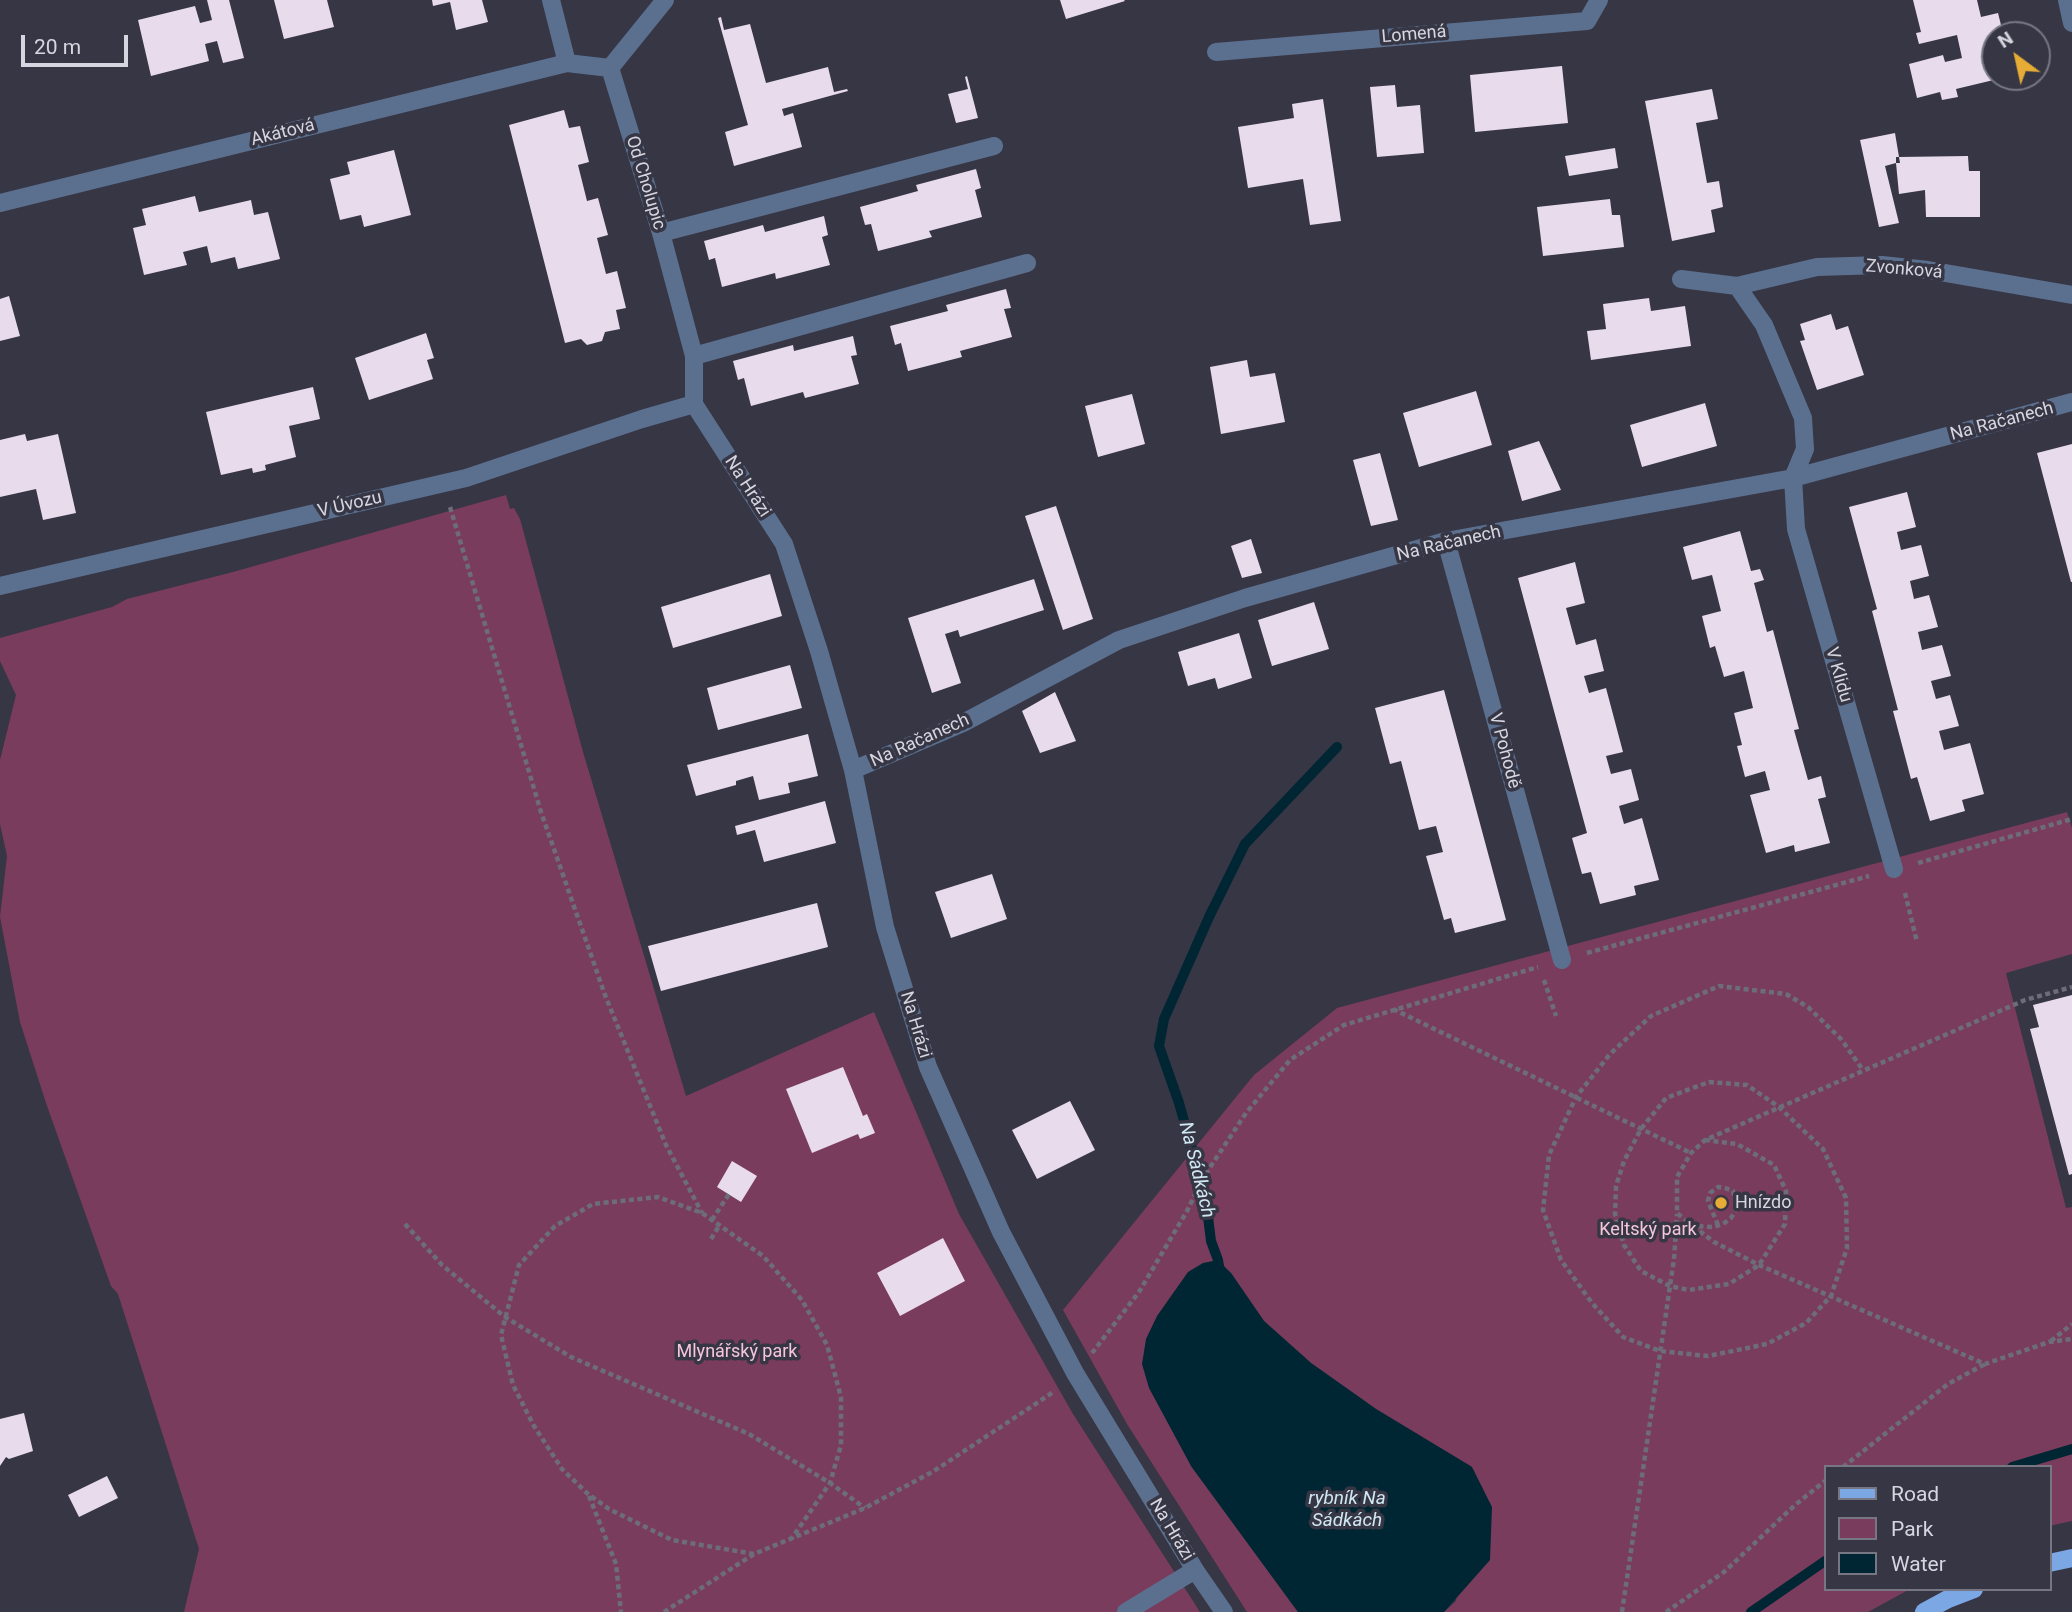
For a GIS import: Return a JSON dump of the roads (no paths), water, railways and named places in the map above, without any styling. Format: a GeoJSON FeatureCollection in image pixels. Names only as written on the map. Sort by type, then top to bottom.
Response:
{"type":"FeatureCollection","features":[{"type":"Feature","properties":{"kind":"main road"},"geometry":{"type":"LineString","coordinates":[[2051,1563],[2072,1558]]}},
{"type":"Feature","properties":{"kind":"main road"},"geometry":{"type":"LineString","coordinates":[[1924,1612],[1968,1591]]}},
{"type":"Feature","properties":{"kind":"street"},"geometry":{"type":"LineString","coordinates":[[551,0],[567,63],[610,68],[665,0]]}},
{"type":"Feature","properties":{"kind":"street","name":"Lomená"},"geometry":{"type":"LineString","coordinates":[[1216,52],[1587,21],[1600,0]]}},
{"type":"Feature","properties":{"kind":"street"},"geometry":{"type":"LineString","coordinates":[[2067,0],[2072,23]]}},
{"type":"Feature","properties":{"kind":"street","name":"Akátová"},"geometry":{"type":"LineString","coordinates":[[0,203],[567,63]]}},
{"type":"Feature","properties":{"kind":"street","name":"Od Cholupic"},"geometry":{"type":"LineString","coordinates":[[610,68],[661,233],[694,356],[694,404]]}},
{"type":"Feature","properties":{"kind":"street"},"geometry":{"type":"LineString","coordinates":[[661,233],[994,146]]}},
{"type":"Feature","properties":{"kind":"street"},"geometry":{"type":"LineString","coordinates":[[694,356],[1027,263]]}},
{"type":"Feature","properties":{"kind":"street","name":"Zvonková"},"geometry":{"type":"LineString","coordinates":[[1681,279],[1737,286],[1817,267],[1882,265],[1928,270],[2072,295]]}},
{"type":"Feature","properties":{"kind":"street"},"geometry":{"type":"LineString","coordinates":[[1737,286],[1764,325],[1803,418],[1805,449],[1793,478]]}},
{"type":"Feature","properties":{"kind":"street","name":"Na Račanech"},"geometry":{"type":"LineString","coordinates":[[853,770],[963,723],[1118,640],[1245,598],[1446,541],[1793,478],[2072,402]]}},
{"type":"Feature","properties":{"kind":"street","name":"V Úvozu"},"geometry":{"type":"LineString","coordinates":[[0,586],[467,478],[694,404]]}},
{"type":"Feature","properties":{"kind":"street","name":"Na Hrázi"},"geometry":{"type":"LineString","coordinates":[[694,404],[783,544],[819,651],[853,770],[885,927],[928,1067],[1001,1232],[1075,1373],[1195,1570],[1224,1612]]}},
{"type":"Feature","properties":{"kind":"street","name":"V Klidu"},"geometry":{"type":"LineString","coordinates":[[1793,478],[1796,529],[1897,869]]}},
{"type":"Feature","properties":{"kind":"street","name":"V Pohodě"},"geometry":{"type":"LineString","coordinates":[[1446,541],[1562,960]]}},
{"type":"Feature","properties":{"kind":"street"},"geometry":{"type":"LineString","coordinates":[[1126,1612],[1195,1570]]}},
{"type":"Feature","properties":{"kind":"water","name":"rybník Na Sádkách"},"geometry":{"type":"Polygon","coordinates":[[[1218,1260],[1231,1273],[1264,1321],[1311,1363],[1376,1409],[1472,1467],[1492,1507],[1490,1560],[1444,1612],[1298,1612],[1191,1466],[1149,1388],[1142,1364],[1146,1339],[1157,1316],[1188,1272],[1203,1263],[1218,1260]]]}},
{"type":"Feature","properties":{"kind":"waterway","name":"Na Sádkách"},"geometry":{"type":"LineString","coordinates":[[1220,1272],[1197,1181],[1194,1156],[1159,1046],[1164,1019],[1245,844],[1337,747]]}},
{"type":"Feature","properties":{"kind":"waterway"},"geometry":{"type":"LineString","coordinates":[[2019,1465],[2072,1449]]}},
{"type":"Feature","properties":{"kind":"waterway"},"geometry":{"type":"LineString","coordinates":[[1751,1612],[1824,1562]]}},
{"type":"Feature","properties":{"kind":"place","name":"Hnízdo"},"geometry":{"type":"Point","coordinates":[1721,1203]}},
{"type":"Feature","properties":{"kind":"park label","name":"Keltský park"},"geometry":{"type":"Point","coordinates":[1648,1230]}},
{"type":"Feature","properties":{"kind":"park label","name":"Mlynářský park"},"geometry":{"type":"Point","coordinates":[737,1352]}}]}
